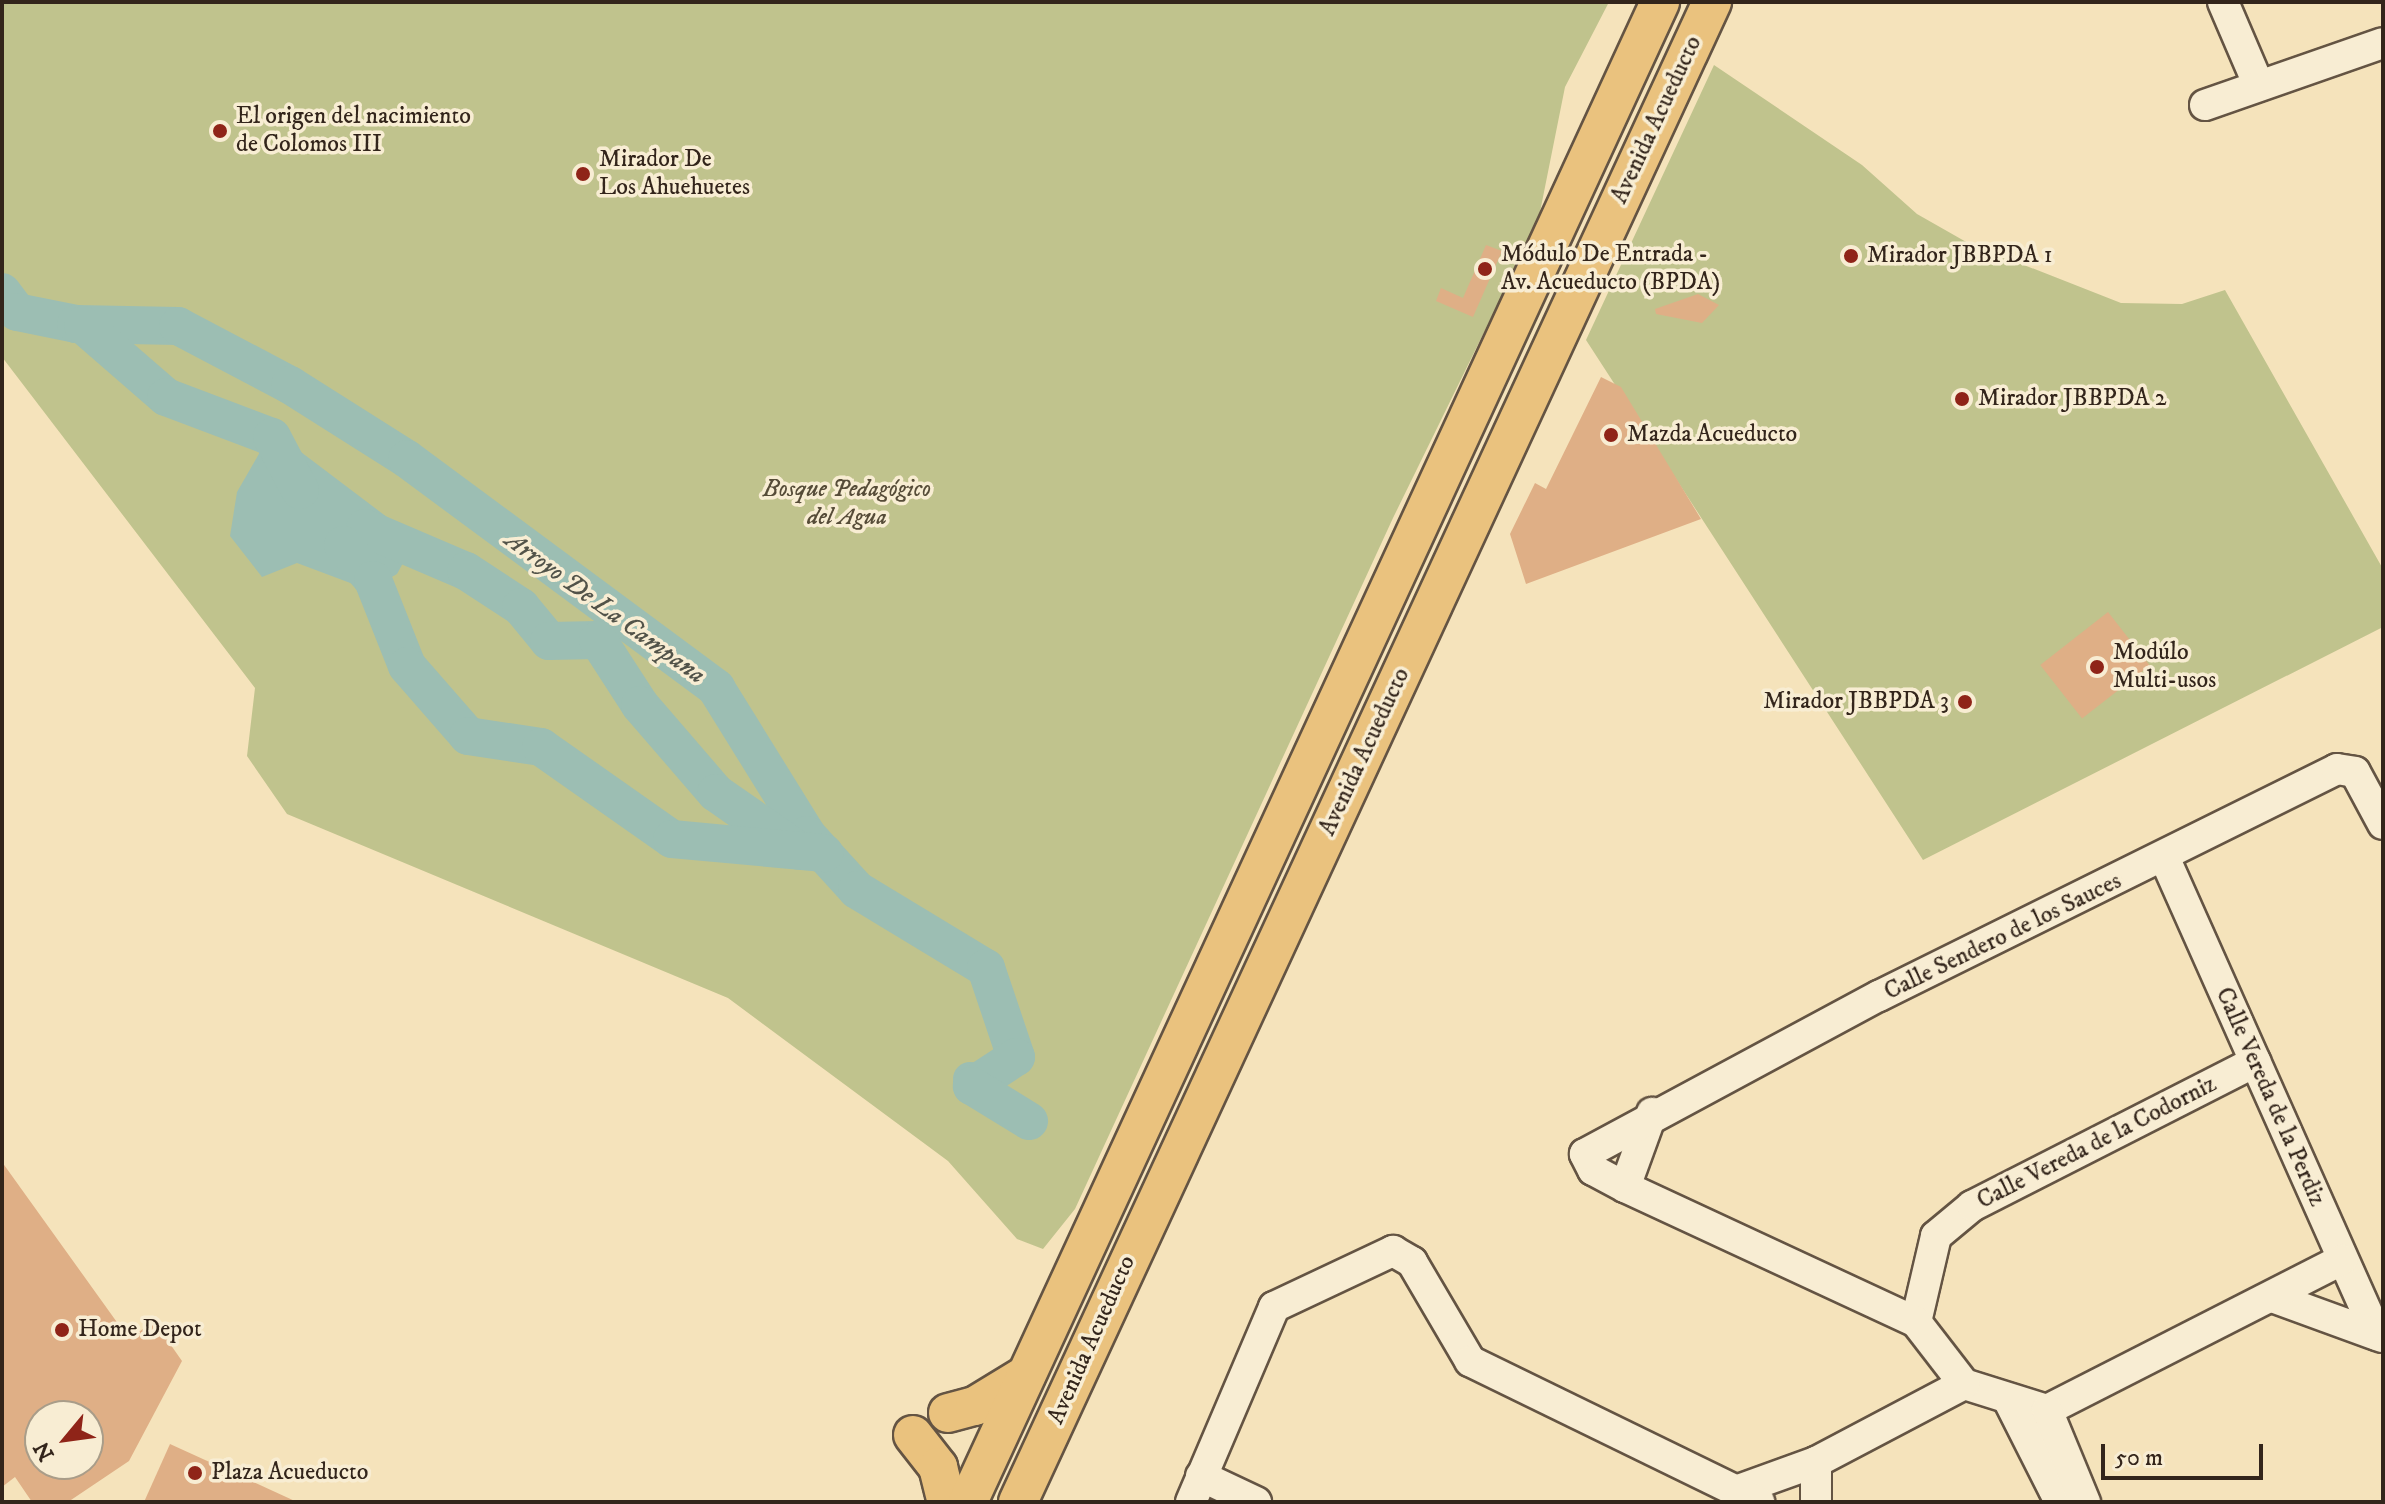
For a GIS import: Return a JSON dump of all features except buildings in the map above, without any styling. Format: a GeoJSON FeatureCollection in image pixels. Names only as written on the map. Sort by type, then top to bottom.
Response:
{"type":"FeatureCollection","features":[{"type":"Feature","properties":{"kind":"main road","name":"Avenida Acueducto"},"geometry":{"type":"LineString","coordinates":[[968,1502],[1437,478],[1660,2]]}},
{"type":"Feature","properties":{"kind":"main road","name":"Avenida Acueducto"},"geometry":{"type":"LineString","coordinates":[[1018,1502],[1712,2]]}},
{"type":"Feature","properties":{"kind":"main road"},"geometry":{"type":"LineString","coordinates":[[1437,478],[1481,501]]}},
{"type":"Feature","properties":{"kind":"main road"},"geometry":{"type":"LineString","coordinates":[[948,1413],[1026,1375]]}},
{"type":"Feature","properties":{"kind":"main road"},"geometry":{"type":"LineString","coordinates":[[913,1435],[938,1467],[947,1502]]}},
{"type":"Feature","properties":{"kind":"street"},"geometry":{"type":"LineString","coordinates":[[2223,2],[2259,86]]}},
{"type":"Feature","properties":{"kind":"street"},"geometry":{"type":"LineString","coordinates":[[2205,105],[2383,43]]}},
{"type":"Feature","properties":{"kind":"street","name":"Calle Sendero de los Sauces"},"geometry":{"type":"LineString","coordinates":[[2047,1410],[2010,1403],[1964,1384],[1916,1322],[1625,1187],[1593,1170],[1585,1154],[1652,1113],[2165,859],[2337,769],[2355,772],[2383,824]]}},
{"type":"Feature","properties":{"kind":"street","name":"Calle Vereda de la Perdiz"},"geometry":{"type":"LineString","coordinates":[[2165,859],[2342,1260],[2380,1336]]}},
{"type":"Feature","properties":{"kind":"street","name":"Calle Vereda de la Codorniz"},"geometry":{"type":"LineString","coordinates":[[1916,1322],[1936,1236],[1972,1206],[2255,1062]]}},
{"type":"Feature","properties":{"kind":"street"},"geometry":{"type":"LineString","coordinates":[[1625,1187],[1652,1113]]}},
{"type":"Feature","properties":{"kind":"street"},"geometry":{"type":"LineString","coordinates":[[1256,1502],[1196,1489],[1274,1307],[1393,1251],[1412,1262],[1470,1361],[1750,1496],[1964,1384]]}},
{"type":"Feature","properties":{"kind":"street"},"geometry":{"type":"LineString","coordinates":[[2085,1502],[2047,1410],[2066,1395],[2272,1297],[2342,1260]]}},
{"type":"Feature","properties":{"kind":"street"},"geometry":{"type":"LineString","coordinates":[[2272,1297],[2380,1336]]}},
{"type":"Feature","properties":{"kind":"street"},"geometry":{"type":"LineString","coordinates":[[2010,1403],[2060,1502]]}},
{"type":"Feature","properties":{"kind":"street"},"geometry":{"type":"LineString","coordinates":[[1816,1462],[1816,1502]]}},
{"type":"Feature","properties":{"kind":"green space","name":"Bosque Pedagógico del Agua"},"geometry":{"type":"Polygon","coordinates":[[[2,2],[1609,2],[1565,87],[1538,222],[1393,518],[1075,1209],[1043,1249],[1017,1239],[948,1161],[728,998],[287,814],[247,756],[255,688],[2,357],[2,2]]]}},
{"type":"Feature","properties":{"kind":"green space"},"geometry":{"type":"Polygon","coordinates":[[[1714,65],[1862,165],[1917,214],[1968,243],[2121,303],[2182,304],[2225,290],[2383,569],[2383,627],[1923,860],[1586,340],[1714,65]]]}},
{"type":"Feature","properties":{"kind":"water"},"geometry":{"type":"Polygon","coordinates":[[[289,443],[416,539],[397,574],[369,590],[297,563],[262,577],[230,536],[237,492],[260,452],[289,443]]]}},
{"type":"Feature","properties":{"kind":"water"},"geometry":{"type":"Polygon","coordinates":[[[970,1062],[982,1067],[987,1079],[982,1091],[970,1096],[958,1091],[953,1079],[958,1067],[970,1062]]]}},
{"type":"Feature","properties":{"kind":"waterway","name":"Arroyo De La Campana"},"geometry":{"type":"LineString","coordinates":[[2,292],[17,312],[76,324],[178,326],[290,385],[407,459],[716,688],[807,835],[857,890],[986,968],[1016,1057],[972,1086],[1029,1121]]}},
{"type":"Feature","properties":{"kind":"waterway"},"geometry":{"type":"LineString","coordinates":[[83,325],[166,397],[272,437],[300,490]]}},
{"type":"Feature","properties":{"kind":"waterway"},"geometry":{"type":"LineString","coordinates":[[365,528],[466,571],[521,607],[549,641],[598,640],[640,705],[716,793],[799,851]]}},
{"type":"Feature","properties":{"kind":"waterway"},"geometry":{"type":"LineString","coordinates":[[343,545],[373,580],[407,666],[468,736],[541,747],[672,839],[824,853]]}},
{"type":"Feature","properties":{"kind":"place","name":"El origen del nacimiento de Colomos III"},"geometry":{"type":"Point","coordinates":[220,131]}},
{"type":"Feature","properties":{"kind":"place","name":"Mirador De Los Ahuehuetes"},"geometry":{"type":"Point","coordinates":[583,174]}},
{"type":"Feature","properties":{"kind":"place","name":"Mirador JBBPDA 1"},"geometry":{"type":"Point","coordinates":[1851,256]}},
{"type":"Feature","properties":{"kind":"place","name":"Módulo De Entrada - Av. Acueducto (BPDA)"},"geometry":{"type":"Point","coordinates":[1485,269]}},
{"type":"Feature","properties":{"kind":"place","name":"Mirador JBBPDA 2"},"geometry":{"type":"Point","coordinates":[1962,399]}},
{"type":"Feature","properties":{"kind":"place","name":"Mazda Acueducto"},"geometry":{"type":"Point","coordinates":[1611,435]}},
{"type":"Feature","properties":{"kind":"place","name":"Modúlo Multi-usos"},"geometry":{"type":"Point","coordinates":[2097,667]}},
{"type":"Feature","properties":{"kind":"place","name":"Mirador JBBPDA 3"},"geometry":{"type":"Point","coordinates":[1965,702]}},
{"type":"Feature","properties":{"kind":"place","name":"Home Depot"},"geometry":{"type":"Point","coordinates":[62,1330]}},
{"type":"Feature","properties":{"kind":"place","name":"Plaza Acueducto"},"geometry":{"type":"Point","coordinates":[195,1473]}}]}
